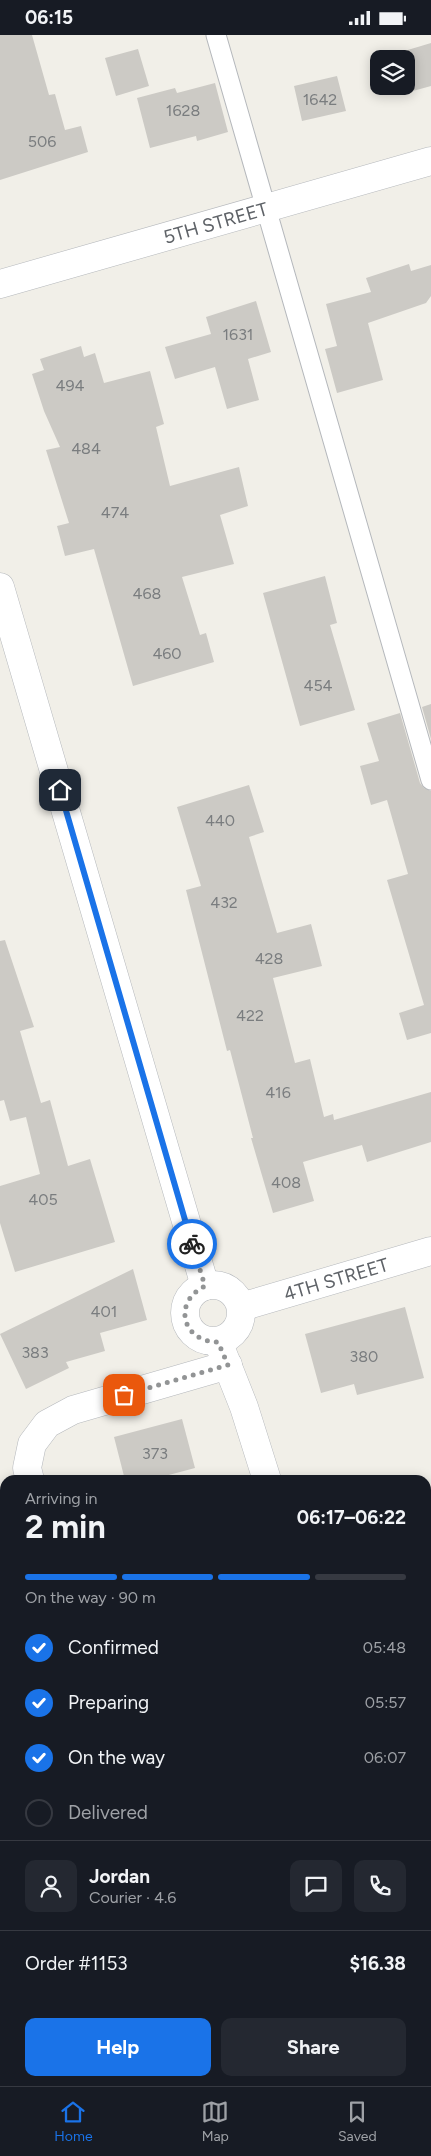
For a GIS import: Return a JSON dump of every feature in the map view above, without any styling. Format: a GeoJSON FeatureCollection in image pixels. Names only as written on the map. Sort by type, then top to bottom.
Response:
{"type":"FeatureCollection","features":[{"type":"Feature","properties":{"kind":"street","name":"5TH STREET"},"geometry":{"type":"LineString","coordinates":[[0,284],[431,161]]}},
{"type":"Feature","properties":{"kind":"street"},"geometry":{"type":"LineString","coordinates":[[0,587],[205,1286]]}},
{"type":"Feature","properties":{"kind":"street","name":"4TH STREET"},"geometry":{"type":"LineString","coordinates":[[241,1307],[431,1251]]}},
{"type":"Feature","properties":{"kind":"street"},"geometry":{"type":"LineString","coordinates":[[223,1354],[229,1337],[237,1329],[241,1318],[241,1307],[237,1298],[223,1287],[205,1286],[190,1296],[184,1312],[186,1320],[194,1335],[223,1354],[265,1475]]}},
{"type":"Feature","properties":{"kind":"street"},"geometry":{"type":"LineString","coordinates":[[29,1475],[27,1468],[32,1444],[47,1424],[73,1410],[223,1354]]}},
{"type":"Feature","properties":{"kind":"lane"},"geometry":{"type":"LineString","coordinates":[[216,35],[431,781]]}},
{"type":"Feature","properties":{"kind":"building"},"geometry":{"type":"Polygon","coordinates":[[[0,35],[32,35],[49,95],[55,94],[65,130],[81,126],[88,152],[0,180],[0,35]]]}},
{"type":"Feature","properties":{"kind":"building"},"geometry":{"type":"Polygon","coordinates":[[[431,43],[431,86],[415,90],[415,50],[408,50],[431,43]]]}},
{"type":"Feature","properties":{"kind":"building"},"geometry":{"type":"Polygon","coordinates":[[[138,49],[149,86],[116,96],[105,58],[138,49]]]}},
{"type":"Feature","properties":{"kind":"building"},"geometry":{"type":"Polygon","coordinates":[[[337,76],[346,111],[302,121],[294,86],[337,76]]]}},
{"type":"Feature","properties":{"kind":"building"},"geometry":{"type":"Polygon","coordinates":[[[215,83],[228,132],[197,141],[196,136],[150,148],[137,98],[175,88],[177,93],[215,83]]]}},
{"type":"Feature","properties":{"kind":"building"},"geometry":{"type":"Polygon","coordinates":[[[409,264],[411,271],[431,265],[431,296],[426,303],[368,323],[383,380],[337,393],[325,349],[337,346],[326,304],[371,292],[366,278],[409,264]]]}},
{"type":"Feature","properties":{"kind":"building"},"geometry":{"type":"Polygon","coordinates":[[[256,301],[271,352],[248,359],[259,400],[227,409],[215,367],[175,379],[165,347],[211,334],[206,317],[256,301]]]}},
{"type":"Feature","properties":{"kind":"building"},"geometry":{"type":"Polygon","coordinates":[[[81,346],[84,357],[95,353],[104,383],[150,371],[164,424],[156,427],[170,486],[239,467],[248,506],[220,515],[234,564],[182,577],[200,635],[206,633],[214,662],[133,686],[94,549],[65,556],[57,526],[69,523],[46,450],[60,447],[44,411],[32,374],[44,370],[40,359],[81,346]]]}},
{"type":"Feature","properties":{"kind":"building"},"geometry":{"type":"Polygon","coordinates":[[[325,576],[337,623],[330,625],[355,710],[300,726],[263,593],[325,576]]]}},
{"type":"Feature","properties":{"kind":"building"},"geometry":{"type":"Polygon","coordinates":[[[431,704],[431,739],[422,707],[431,704]]]}},
{"type":"Feature","properties":{"kind":"building"},"geometry":{"type":"Polygon","coordinates":[[[400,713],[420,783],[424,788],[431,791],[431,1033],[407,1040],[399,1013],[424,1005],[387,880],[408,874],[387,800],[371,805],[360,766],[379,761],[367,723],[400,713]]]}},
{"type":"Feature","properties":{"kind":"building"},"geometry":{"type":"Polygon","coordinates":[[[249,785],[264,832],[249,837],[277,933],[311,924],[322,966],[273,978],[295,1063],[310,1059],[324,1117],[333,1114],[334,1120],[431,1092],[431,1142],[367,1162],[362,1145],[303,1162],[314,1201],[273,1213],[251,1138],[253,1138],[230,1050],[227,1051],[186,890],[201,886],[177,807],[249,785]]]}},
{"type":"Feature","properties":{"kind":"building"},"geometry":{"type":"Polygon","coordinates":[[[5,940],[34,1027],[20,1031],[41,1103],[50,1100],[68,1166],[90,1159],[115,1242],[15,1272],[0,1223],[0,1186],[40,1174],[26,1117],[10,1121],[4,1100],[0,1101],[0,941],[5,940]]]}},
{"type":"Feature","properties":{"kind":"building"},"geometry":{"type":"Polygon","coordinates":[[[133,1269],[147,1320],[100,1333],[105,1351],[66,1362],[69,1368],[26,1389],[0,1334],[133,1269]]]}},
{"type":"Feature","properties":{"kind":"building"},"geometry":{"type":"Polygon","coordinates":[[[405,1307],[424,1378],[357,1395],[354,1384],[321,1393],[305,1334],[405,1307]]]}},
{"type":"Feature","properties":{"kind":"building"},"geometry":{"type":"Polygon","coordinates":[[[182,1419],[195,1468],[169,1475],[124,1475],[114,1437],[182,1419]]]}},
{"type":"Feature","properties":{"kind":"way so far"},"geometry":{"type":"LineString","coordinates":[[124,1395],[228,1365],[218,1342],[201,1340],[188,1328],[184,1312],[187,1303],[190,1296],[205,1286],[192,1244]]}},
{"type":"Feature","properties":{"kind":"route"},"geometry":{"type":"LineString","coordinates":[[60,790],[192,1244]]}}]}
